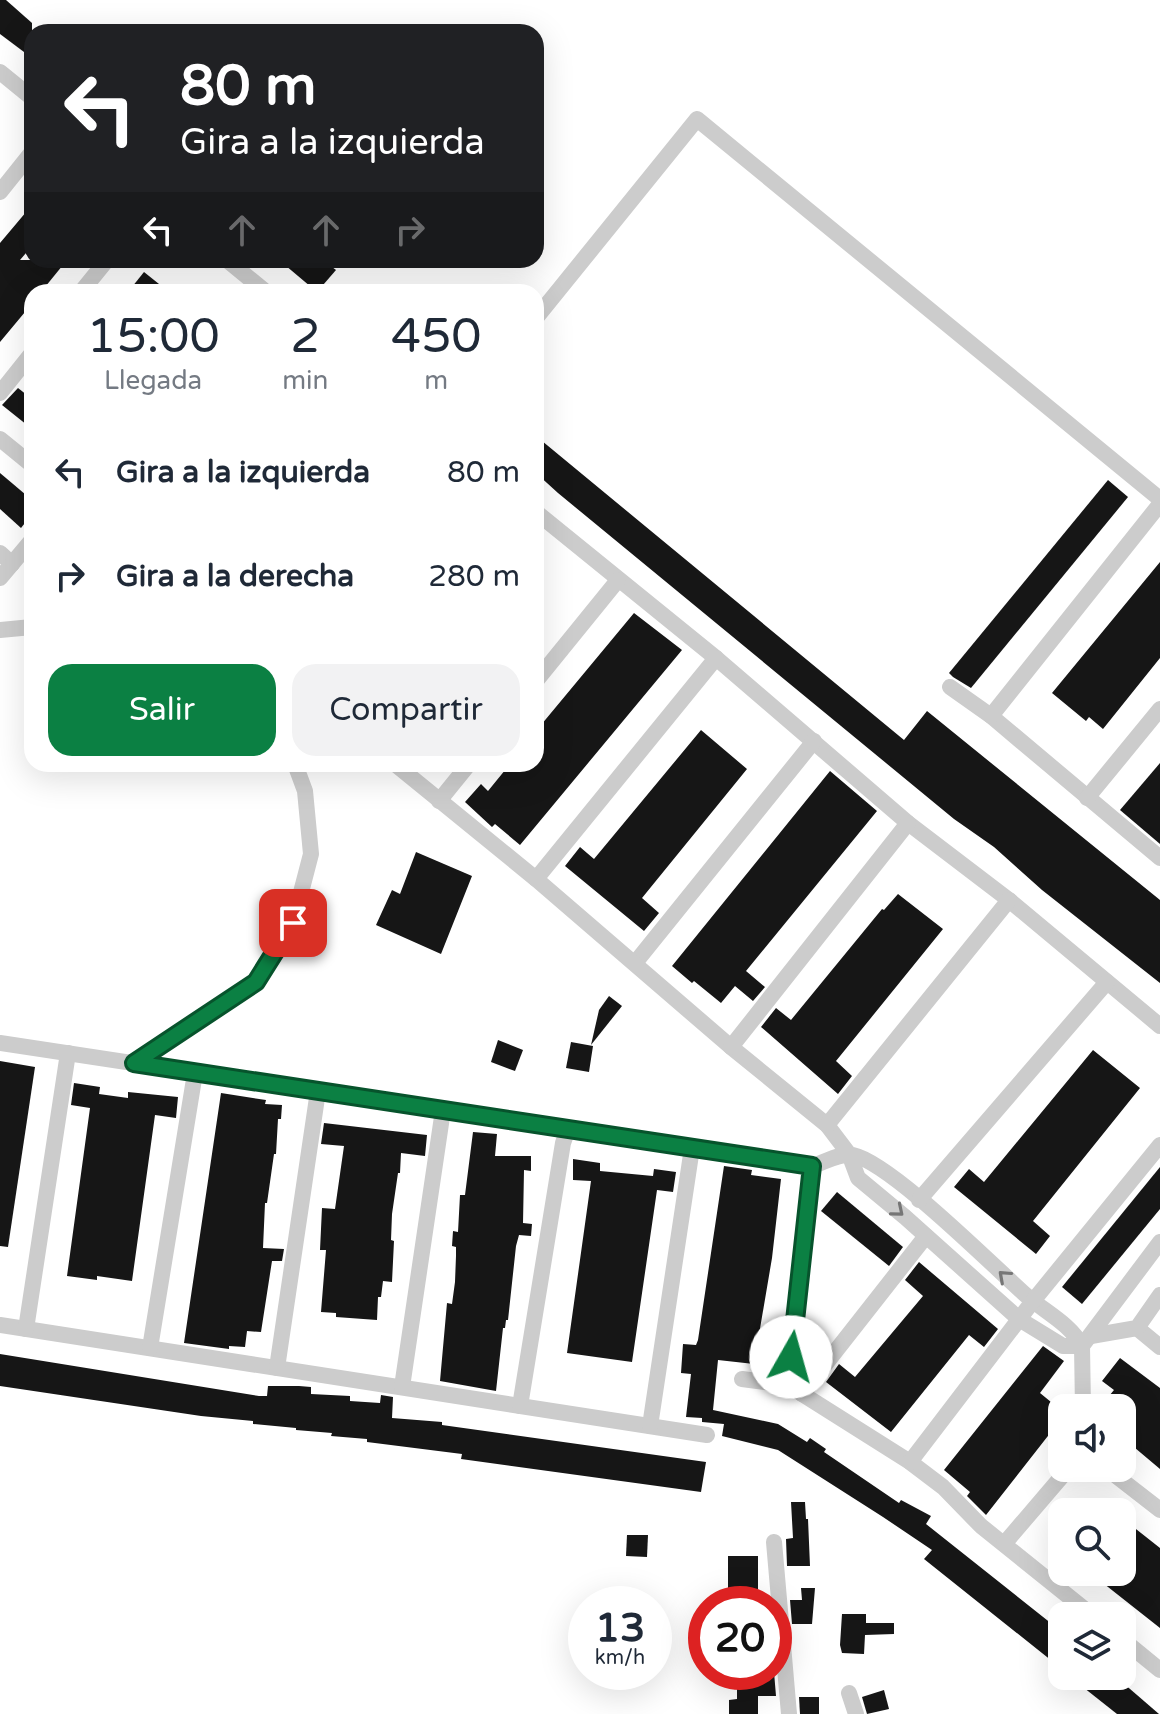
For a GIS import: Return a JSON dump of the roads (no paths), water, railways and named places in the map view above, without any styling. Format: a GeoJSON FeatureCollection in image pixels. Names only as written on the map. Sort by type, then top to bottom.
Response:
{"type":"FeatureCollection","features":[{"type":"Feature","properties":{"kind":"street"},"geometry":{"type":"LineString","coordinates":[[0,72],[24,92]]}},
{"type":"Feature","properties":{"kind":"street"},"geometry":{"type":"LineString","coordinates":[[544,308],[697,119],[1160,502],[991,716]]}},
{"type":"Feature","properties":{"kind":"street"},"geometry":{"type":"LineString","coordinates":[[0,192],[24,162]]}},
{"type":"Feature","properties":{"kind":"street"},"geometry":{"type":"LineString","coordinates":[[88,284],[100,268]]}},
{"type":"Feature","properties":{"kind":"street"},"geometry":{"type":"LineString","coordinates":[[235,268],[251,284]]}},
{"type":"Feature","properties":{"kind":"street"},"geometry":{"type":"LineString","coordinates":[[0,393],[24,363]]}},
{"type":"Feature","properties":{"kind":"street"},"geometry":{"type":"LineString","coordinates":[[0,439],[24,458]]}},
{"type":"Feature","properties":{"kind":"street"},"geometry":{"type":"LineString","coordinates":[[544,519],[716,658],[908,823],[1009,900],[1160,1026]]}},
{"type":"Feature","properties":{"kind":"street"},"geometry":{"type":"LineString","coordinates":[[0,578],[6,558],[24,546]]}},
{"type":"Feature","properties":{"kind":"street"},"geometry":{"type":"LineString","coordinates":[[544,671],[618,580]]}},
{"type":"Feature","properties":{"kind":"street"},"geometry":{"type":"LineString","coordinates":[[0,630],[24,628]]}},
{"type":"Feature","properties":{"kind":"street"},"geometry":{"type":"LineString","coordinates":[[536,879],[716,658]]}},
{"type":"Feature","properties":{"kind":"street"},"geometry":{"type":"LineString","coordinates":[[950,687],[991,716],[1160,858]]}},
{"type":"Feature","properties":{"kind":"street"},"geometry":{"type":"LineString","coordinates":[[1087,798],[1160,709]]}},
{"type":"Feature","properties":{"kind":"street"},"geometry":{"type":"LineString","coordinates":[[635,963],[814,741]]}},
{"type":"Feature","properties":{"kind":"street"},"geometry":{"type":"LineString","coordinates":[[134,1063],[256,982],[293,923],[311,854],[305,791],[298,772]]}},
{"type":"Feature","properties":{"kind":"street"},"geometry":{"type":"LineString","coordinates":[[405,772],[827,1125],[849,1154],[858,1178],[1019,1319],[1063,1346],[1137,1328],[1160,1295]]}},
{"type":"Feature","properties":{"kind":"street"},"geometry":{"type":"LineString","coordinates":[[439,801],[463,772]]}},
{"type":"Feature","properties":{"kind":"street"},"geometry":{"type":"LineString","coordinates":[[731,1047],[908,823]]}},
{"type":"Feature","properties":{"kind":"street"},"geometry":{"type":"LineString","coordinates":[[827,1125],[1009,900]]}},
{"type":"Feature","properties":{"kind":"street"},"geometry":{"type":"LineString","coordinates":[[919,1200],[1107,982]]}},
{"type":"Feature","properties":{"kind":"street"},"geometry":{"type":"LineString","coordinates":[[0,1043],[812,1166],[849,1154],[871,1161],[1033,1301],[1086,1341]]}},
{"type":"Feature","properties":{"kind":"street"},"geometry":{"type":"LineString","coordinates":[[26,1329],[68,1053]]}},
{"type":"Feature","properties":{"kind":"street"},"geometry":{"type":"LineString","coordinates":[[150,1348],[195,1073]]}},
{"type":"Feature","properties":{"kind":"street"},"geometry":{"type":"LineString","coordinates":[[277,1368],[318,1091]]}},
{"type":"Feature","properties":{"kind":"street"},"geometry":{"type":"LineString","coordinates":[[402,1387],[443,1110]]}},
{"type":"Feature","properties":{"kind":"street"},"geometry":{"type":"LineString","coordinates":[[520,1406],[563,1143],[568,1129]]}},
{"type":"Feature","properties":{"kind":"street"},"geometry":{"type":"LineString","coordinates":[[910,1462],[1033,1301],[1160,1145]]}},
{"type":"Feature","properties":{"kind":"street"},"geometry":{"type":"LineString","coordinates":[[650,1426],[692,1148]]}},
{"type":"Feature","properties":{"kind":"street"},"geometry":{"type":"LineString","coordinates":[[795,1390],[812,1166]]}},
{"type":"Feature","properties":{"kind":"street"},"geometry":{"type":"LineString","coordinates":[[795,1390],[926,1236]]}},
{"type":"Feature","properties":{"kind":"street"},"geometry":{"type":"LineString","coordinates":[[1084,1394],[1086,1341],[1160,1242]]}},
{"type":"Feature","properties":{"kind":"street"},"geometry":{"type":"LineString","coordinates":[[0,1325],[707,1435]]}},
{"type":"Feature","properties":{"kind":"street"},"geometry":{"type":"LineString","coordinates":[[1137,1328],[1160,1347]]}},
{"type":"Feature","properties":{"kind":"street"},"geometry":{"type":"LineString","coordinates":[[742,1379],[795,1390],[910,1462],[943,1487],[981,1526],[1076,1602]]}},
{"type":"Feature","properties":{"kind":"street"},"geometry":{"type":"LineString","coordinates":[[1004,1544],[1057,1482]]}},
{"type":"Feature","properties":{"kind":"street"},"geometry":{"type":"LineString","coordinates":[[1124,1482],[1160,1510]]}},
{"type":"Feature","properties":{"kind":"street"},"geometry":{"type":"LineString","coordinates":[[774,1542],[789,1714]]}},
{"type":"Feature","properties":{"kind":"street"},"geometry":{"type":"LineString","coordinates":[[1136,1650],[1160,1670]]}},
{"type":"Feature","properties":{"kind":"street"},"geometry":{"type":"LineString","coordinates":[[849,1693],[856,1714]]}}]}
